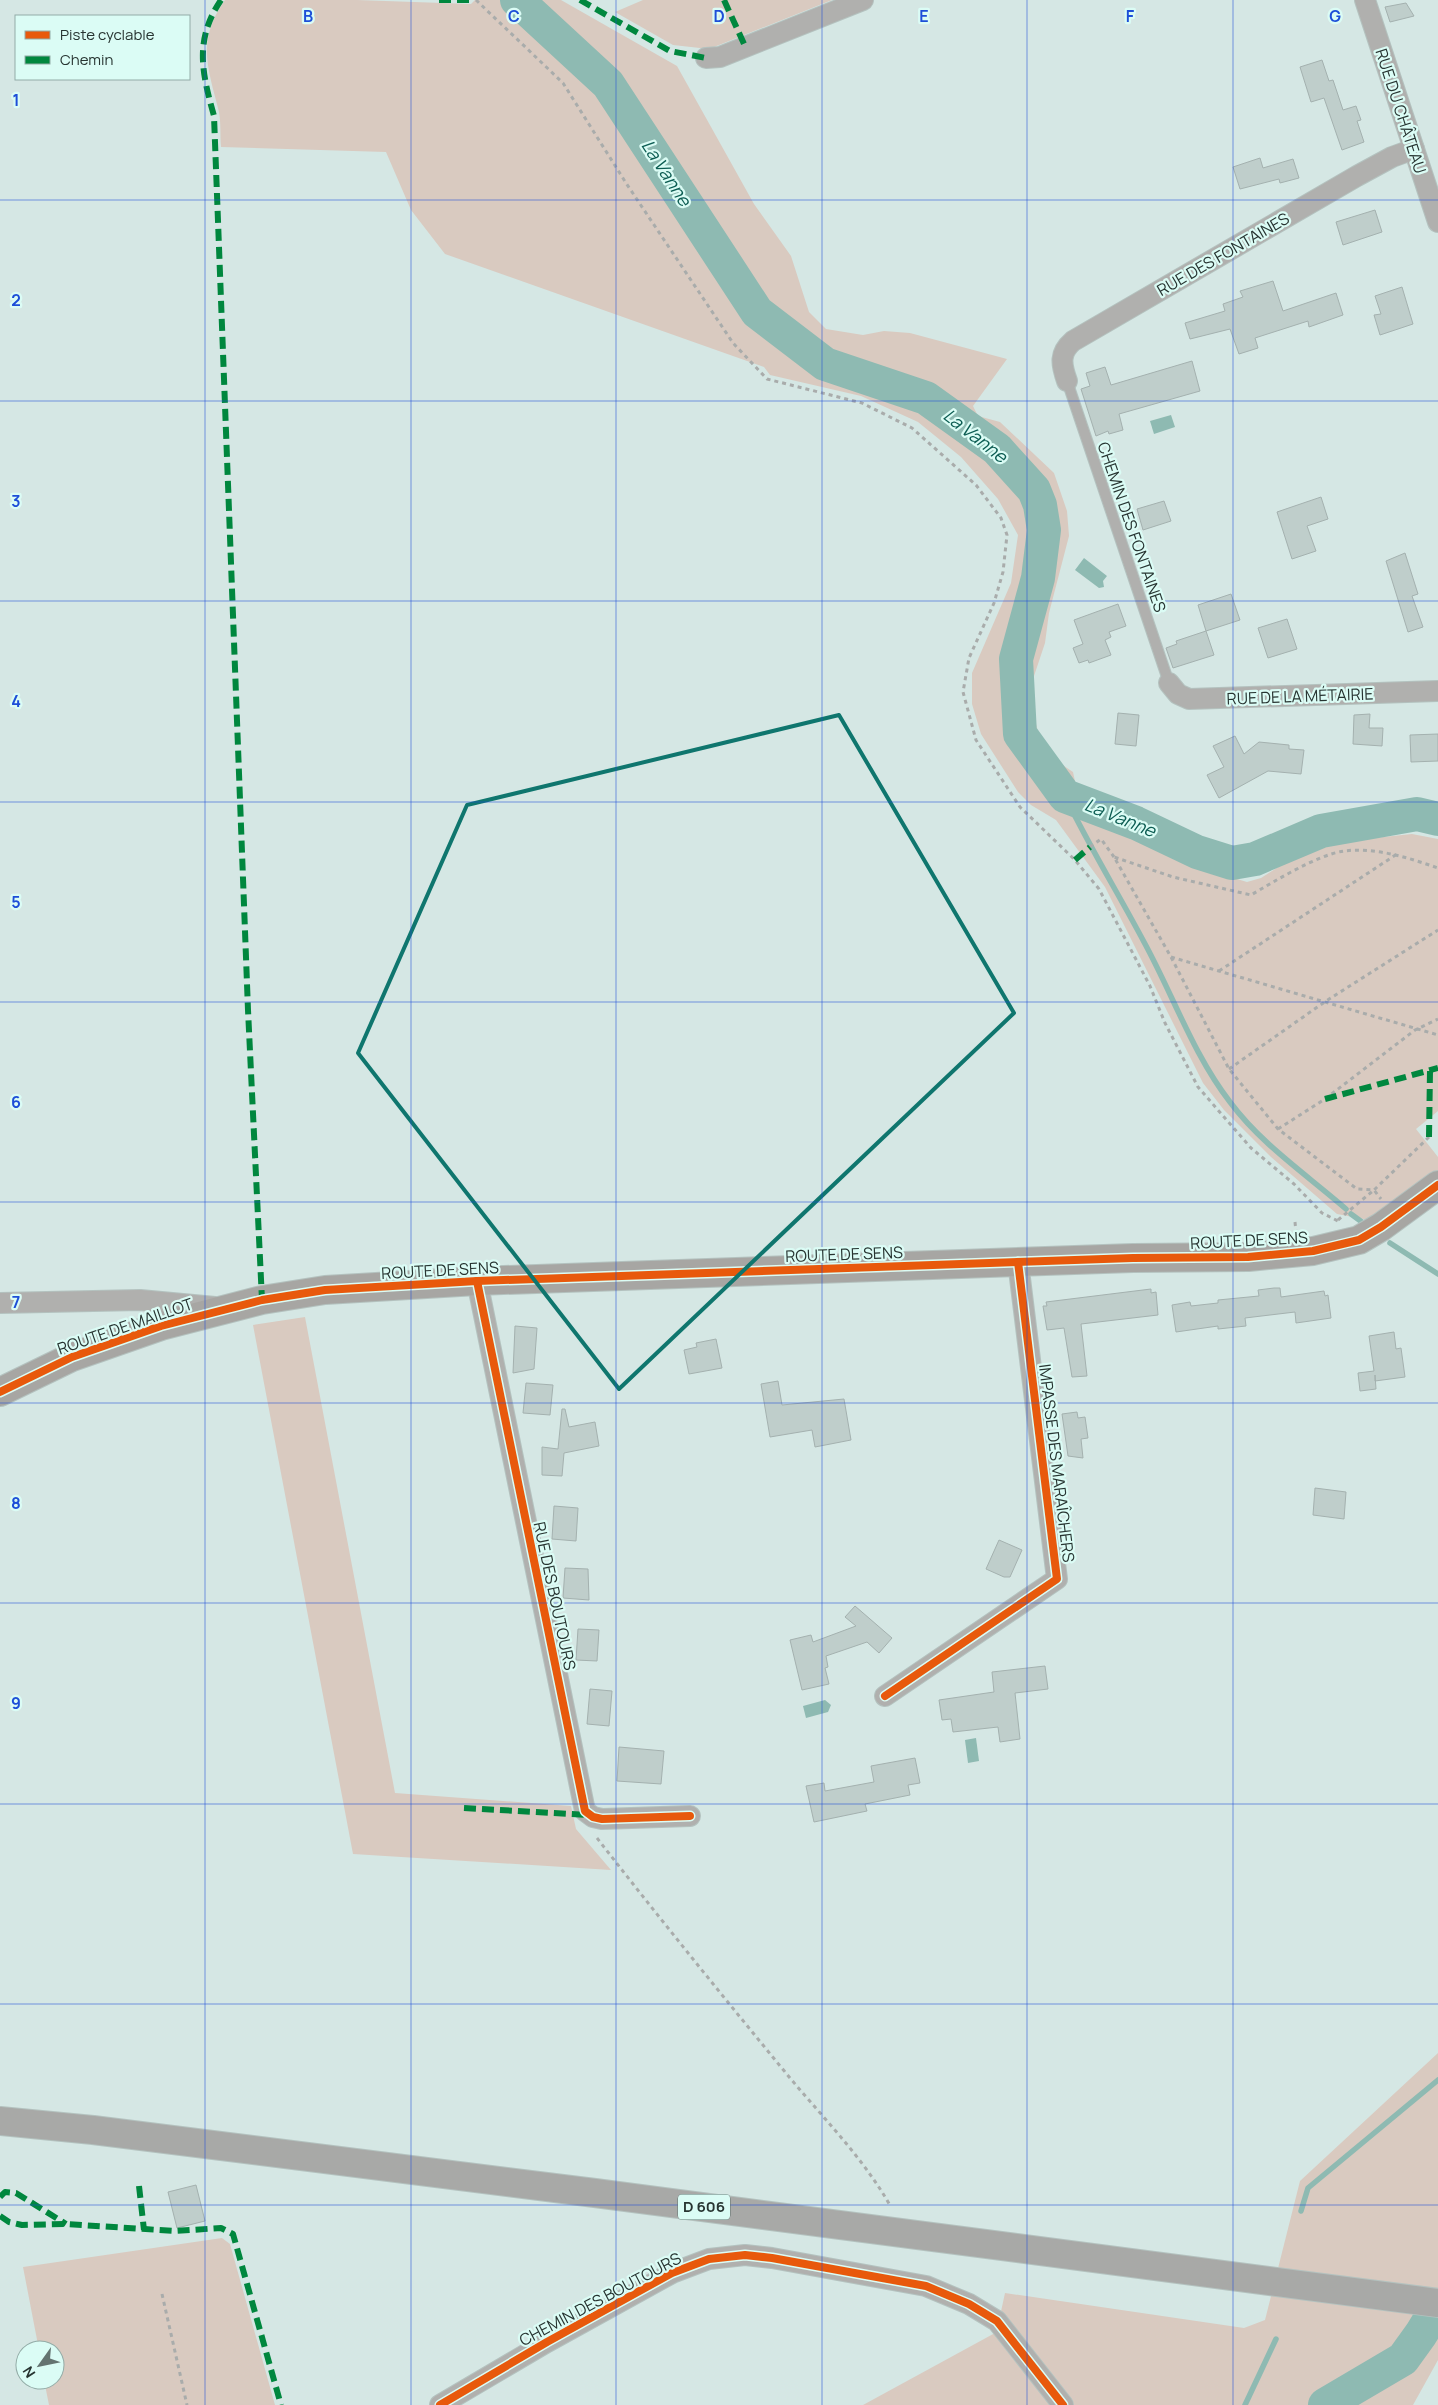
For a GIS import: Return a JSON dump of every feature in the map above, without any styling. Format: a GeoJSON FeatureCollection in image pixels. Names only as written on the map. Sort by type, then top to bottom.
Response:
{"type":"FeatureCollection","features":[{"type":"Feature","properties":{"kind":"main road","name":"D 606"},"geometry":{"type":"LineString","coordinates":[[0,2121],[93,2130],[526,2184],[1438,2303]]}},
{"type":"Feature","properties":{"kind":"street"},"geometry":{"type":"LineString","coordinates":[[706,58],[720,57],[863,0]]}},
{"type":"Feature","properties":{"kind":"street","name":"RUE DU CHÂTEAU"},"geometry":{"type":"LineString","coordinates":[[1365,0],[1438,222]]}},
{"type":"Feature","properties":{"kind":"street","name":"RUE DES FONTAINES"},"geometry":{"type":"LineString","coordinates":[[1067,380],[1062,366],[1062,354],[1073,341],[1357,176],[1392,157],[1414,149]]}},
{"type":"Feature","properties":{"kind":"street","name":"RUE DE LA MÉTAIRIE"},"geometry":{"type":"LineString","coordinates":[[1169,684],[1178,694],[1189,699],[1438,692]]}},
{"type":"Feature","properties":{"kind":"street","name":"ROUTE DE SENS"},"geometry":{"type":"LineString","coordinates":[[230,1307],[325,1290],[477,1282],[1018,1262],[1248,1256],[1313,1251],[1370,1234],[1438,1186]]}},
{"type":"Feature","properties":{"kind":"street","name":"IMPASSE DES MARAÎCHERS"},"geometry":{"type":"LineString","coordinates":[[885,1696],[1057,1579],[1018,1262]]}},
{"type":"Feature","properties":{"kind":"street","name":"RUE DES BOUTOURS"},"geometry":{"type":"LineString","coordinates":[[477,1282],[585,1811],[588,1815]]}},
{"type":"Feature","properties":{"kind":"street"},"geometry":{"type":"LineString","coordinates":[[0,1303],[140,1300],[230,1307]]}},
{"type":"Feature","properties":{"kind":"street","name":"ROUTE DE MAILLOT"},"geometry":{"type":"LineString","coordinates":[[0,1392],[72,1357],[161,1326],[230,1307]]}},
{"type":"Feature","properties":{"kind":"street"},"geometry":{"type":"LineString","coordinates":[[588,1815],[602,1818],[690,1816]]}},
{"type":"Feature","properties":{"kind":"street","name":"CHEMIN DES BOUTOURS"},"geometry":{"type":"LineString","coordinates":[[440,2405],[546,2342],[664,2277],[710,2259],[745,2255],[772,2258],[926,2286],[969,2304],[997,2321],[1063,2405]]}},
{"type":"Feature","properties":{"kind":"lane","name":"CHEMIN DES FONTAINES"},"geometry":{"type":"LineString","coordinates":[[1067,380],[1169,684]]}},
{"type":"Feature","properties":{"kind":"path"},"geometry":{"type":"LineString","coordinates":[[476,0],[563,84],[733,344],[767,379],[862,403],[912,428],[976,485],[1001,518],[1008,535],[1003,572],[994,603],[969,658],[963,692],[976,740],[1020,807],[1075,860],[1099,890],[1142,970],[1165,1023],[1198,1086],[1251,1148],[1294,1184],[1322,1213],[1370,1234]]}},
{"type":"Feature","properties":{"kind":"path"},"geometry":{"type":"LineString","coordinates":[[1090,847],[1100,839],[1114,857],[1171,957],[1229,1069],[1278,1129],[1357,1189],[1374,1190]]}},
{"type":"Feature","properties":{"kind":"path"},"geometry":{"type":"LineString","coordinates":[[1114,857],[1173,877],[1251,895],[1303,866],[1344,852],[1397,854],[1438,868]]}},
{"type":"Feature","properties":{"kind":"path"},"geometry":{"type":"LineString","coordinates":[[1218,971],[1397,854]]}},
{"type":"Feature","properties":{"kind":"path"},"geometry":{"type":"LineString","coordinates":[[1229,1069],[1326,1002],[1438,930]]}},
{"type":"Feature","properties":{"kind":"path"},"geometry":{"type":"LineString","coordinates":[[1171,957],[1438,1036]]}},
{"type":"Feature","properties":{"kind":"path"},"geometry":{"type":"LineString","coordinates":[[1278,1129],[1325,1099],[1415,1030],[1438,1019]]}},
{"type":"Feature","properties":{"kind":"path"},"geometry":{"type":"LineString","coordinates":[[1338,1220],[1374,1190],[1430,1137]]}},
{"type":"Feature","properties":{"kind":"path"},"geometry":{"type":"LineString","coordinates":[[588,1815],[591,1826],[600,1842],[866,2168],[891,2207]]}},
{"type":"Feature","properties":{"kind":"path"},"geometry":{"type":"LineString","coordinates":[[162,2294],[187,2405]]}},
{"type":"Feature","properties":{"kind":"highlighted area"},"geometry":{"type":"Polygon","coordinates":[[[839,715],[1014,1013],[619,1389],[358,1053],[467,805],[839,715]]]}},
{"type":"Feature","properties":{"kind":"shaded area"},"geometry":{"type":"Polygon","coordinates":[[[225,0],[357,0],[471,4],[475,0],[561,0],[677,66],[754,204],[791,256],[809,312],[826,329],[863,335],[884,331],[910,333],[1007,359],[973,406],[978,416],[1000,422],[1054,473],[1067,511],[1069,536],[1049,613],[1045,643],[1032,682],[1034,716],[1039,736],[1061,764],[1073,772],[1082,814],[1197,867],[1247,882],[1261,878],[1297,855],[1345,841],[1412,834],[1438,839],[1438,1111],[1416,1129],[1438,1157],[1438,1171],[1374,1221],[1337,1214],[1271,1157],[1224,1110],[1203,1083],[1105,887],[1056,820],[1031,805],[1018,792],[981,734],[972,704],[972,673],[1011,583],[1018,535],[998,499],[961,457],[918,422],[861,396],[770,375],[764,367],[445,254],[411,210],[386,152],[221,147],[219,112],[208,68],[207,42],[216,15],[225,0]]]}},
{"type":"Feature","properties":{"kind":"shaded area"},"geometry":{"type":"Polygon","coordinates":[[[643,0],[832,0],[709,49],[673,45],[615,12],[643,0]]]}},
{"type":"Feature","properties":{"kind":"shaded area"},"geometry":{"type":"Polygon","coordinates":[[[1171,415],[1175,427],[1154,434],[1150,421],[1171,415]]]}},
{"type":"Feature","properties":{"kind":"shaded area"},"geometry":{"type":"Polygon","coordinates":[[[1084,558],[1107,576],[1103,581],[1104,587],[1099,588],[1075,570],[1084,558]]]}},
{"type":"Feature","properties":{"kind":"shaded area"},"geometry":{"type":"Polygon","coordinates":[[[305,1317],[395,1793],[571,1806],[576,1829],[611,1870],[353,1854],[253,1325],[305,1317]]]}},
{"type":"Feature","properties":{"kind":"shaded area"},"geometry":{"type":"Polygon","coordinates":[[[825,1700],[831,1705],[828,1712],[806,1718],[803,1706],[825,1700]]]}},
{"type":"Feature","properties":{"kind":"shaded area"},"geometry":{"type":"Polygon","coordinates":[[[976,1738],[979,1761],[968,1763],[965,1740],[976,1738]]]}},
{"type":"Feature","properties":{"kind":"shaded area"},"geometry":{"type":"Polygon","coordinates":[[[1438,2053],[1438,2360],[1413,2405],[1072,2405],[1000,2316],[1005,2293],[1244,2328],[1265,2320],[1300,2181],[1438,2053]]]}},
{"type":"Feature","properties":{"kind":"shaded area"},"geometry":{"type":"Polygon","coordinates":[[[222,2238],[230,2244],[275,2405],[49,2405],[46,2390],[65,2390],[65,2340],[37,2340],[23,2267],[222,2238]]]}},
{"type":"Feature","properties":{"kind":"shaded area"},"geometry":{"type":"Polygon","coordinates":[[[995,2333],[1054,2405],[863,2405],[995,2333]]]}},
{"type":"Feature","properties":{"kind":"building"},"geometry":{"type":"Polygon","coordinates":[[[1406,3],[1414,16],[1390,22],[1385,7],[1406,3]]]}},
{"type":"Feature","properties":{"kind":"building"},"geometry":{"type":"Polygon","coordinates":[[[1322,60],[1329,81],[1333,80],[1343,110],[1356,106],[1361,120],[1357,121],[1364,142],[1342,150],[1324,98],[1311,102],[1300,67],[1322,60]]]}},
{"type":"Feature","properties":{"kind":"building"},"geometry":{"type":"Polygon","coordinates":[[[1260,158],[1263,168],[1293,159],[1299,178],[1280,183],[1279,179],[1240,189],[1233,167],[1260,158]]]}},
{"type":"Feature","properties":{"kind":"building"},"geometry":{"type":"Polygon","coordinates":[[[1375,210],[1382,232],[1343,245],[1336,222],[1375,210]]]}},
{"type":"Feature","properties":{"kind":"building"},"geometry":{"type":"Polygon","coordinates":[[[1273,281],[1283,311],[1336,293],[1343,315],[1309,327],[1308,321],[1255,338],[1258,348],[1239,354],[1230,329],[1190,339],[1185,323],[1225,311],[1223,304],[1243,297],[1240,291],[1273,281]]]}},
{"type":"Feature","properties":{"kind":"building"},"geometry":{"type":"Polygon","coordinates":[[[1402,287],[1413,324],[1380,335],[1374,315],[1381,314],[1375,296],[1402,287]]]}},
{"type":"Feature","properties":{"kind":"building"},"geometry":{"type":"Polygon","coordinates":[[[1192,361],[1200,391],[1119,414],[1123,430],[1109,434],[1108,431],[1096,436],[1081,389],[1090,386],[1086,373],[1105,367],[1111,385],[1192,361]]]}},
{"type":"Feature","properties":{"kind":"building"},"geometry":{"type":"Polygon","coordinates":[[[1321,497],[1328,519],[1307,526],[1316,551],[1292,559],[1277,512],[1321,497]]]}},
{"type":"Feature","properties":{"kind":"building"},"geometry":{"type":"Polygon","coordinates":[[[1164,501],[1171,521],[1143,530],[1137,509],[1164,501]]]}},
{"type":"Feature","properties":{"kind":"building"},"geometry":{"type":"Polygon","coordinates":[[[1405,553],[1418,594],[1412,596],[1423,627],[1408,632],[1386,561],[1405,553]]]}},
{"type":"Feature","properties":{"kind":"building"},"geometry":{"type":"Polygon","coordinates":[[[1231,594],[1240,620],[1206,631],[1198,605],[1231,594]]]}},
{"type":"Feature","properties":{"kind":"building"},"geometry":{"type":"Polygon","coordinates":[[[1118,604],[1126,626],[1109,632],[1111,637],[1105,640],[1111,655],[1089,663],[1088,660],[1079,663],[1073,648],[1083,644],[1074,620],[1118,604]]]}},
{"type":"Feature","properties":{"kind":"building"},"geometry":{"type":"Polygon","coordinates":[[[1287,619],[1297,649],[1268,658],[1258,628],[1287,619]]]}},
{"type":"Feature","properties":{"kind":"building"},"geometry":{"type":"Polygon","coordinates":[[[1206,631],[1214,655],[1173,668],[1166,648],[1177,644],[1176,641],[1206,631]]]}},
{"type":"Feature","properties":{"kind":"building"},"geometry":{"type":"Polygon","coordinates":[[[1118,713],[1139,715],[1136,746],[1115,744],[1118,713]]]}},
{"type":"Feature","properties":{"kind":"building"},"geometry":{"type":"Polygon","coordinates":[[[1370,714],[1369,728],[1383,728],[1382,746],[1353,744],[1354,715],[1370,714]]]}},
{"type":"Feature","properties":{"kind":"building"},"geometry":{"type":"Polygon","coordinates":[[[1438,734],[1438,761],[1411,762],[1410,735],[1438,734]]]}},
{"type":"Feature","properties":{"kind":"building"},"geometry":{"type":"Polygon","coordinates":[[[1235,736],[1244,754],[1259,742],[1289,745],[1289,749],[1304,750],[1301,774],[1268,771],[1219,798],[1207,775],[1224,767],[1213,746],[1235,736]]]}},
{"type":"Feature","properties":{"kind":"building"},"geometry":{"type":"Polygon","coordinates":[[[1280,1288],[1281,1297],[1324,1291],[1325,1296],[1328,1295],[1331,1318],[1296,1323],[1295,1312],[1245,1318],[1246,1326],[1218,1329],[1218,1326],[1176,1332],[1172,1305],[1190,1302],[1191,1306],[1218,1303],[1218,1300],[1259,1296],[1258,1290],[1280,1288]]]}},
{"type":"Feature","properties":{"kind":"building"},"geometry":{"type":"Polygon","coordinates":[[[1151,1289],[1151,1293],[1156,1292],[1158,1315],[1081,1324],[1087,1376],[1072,1377],[1064,1328],[1047,1330],[1043,1306],[1047,1306],[1046,1302],[1151,1289]]]}},
{"type":"Feature","properties":{"kind":"building"},"geometry":{"type":"Polygon","coordinates":[[[515,1326],[537,1328],[534,1369],[513,1373],[515,1326]]]}},
{"type":"Feature","properties":{"kind":"building"},"geometry":{"type":"Polygon","coordinates":[[[1394,1332],[1396,1349],[1401,1348],[1405,1377],[1375,1381],[1376,1389],[1360,1391],[1358,1373],[1374,1371],[1369,1336],[1394,1332]]]}},
{"type":"Feature","properties":{"kind":"building"},"geometry":{"type":"Polygon","coordinates":[[[716,1339],[722,1368],[689,1374],[684,1350],[697,1347],[696,1343],[716,1339]]]}},
{"type":"Feature","properties":{"kind":"building"},"geometry":{"type":"Polygon","coordinates":[[[778,1381],[782,1405],[844,1399],[851,1440],[815,1447],[812,1430],[770,1437],[761,1384],[778,1381]]]}},
{"type":"Feature","properties":{"kind":"building"},"geometry":{"type":"Polygon","coordinates":[[[526,1383],[553,1385],[550,1415],[523,1413],[526,1383]]]}},
{"type":"Feature","properties":{"kind":"building"},"geometry":{"type":"Polygon","coordinates":[[[562,1409],[565,1409],[569,1427],[595,1422],[599,1446],[564,1453],[562,1476],[542,1475],[542,1447],[558,1449],[562,1409]]]}},
{"type":"Feature","properties":{"kind":"building"},"geometry":{"type":"Polygon","coordinates":[[[1077,1412],[1078,1418],[1085,1417],[1088,1438],[1081,1439],[1083,1458],[1068,1456],[1062,1414],[1077,1412]]]}},
{"type":"Feature","properties":{"kind":"building"},"geometry":{"type":"Polygon","coordinates":[[[1315,1488],[1346,1492],[1344,1519],[1313,1515],[1315,1488]]]}},
{"type":"Feature","properties":{"kind":"building"},"geometry":{"type":"Polygon","coordinates":[[[554,1506],[578,1508],[576,1541],[552,1539],[554,1506]]]}},
{"type":"Feature","properties":{"kind":"building"},"geometry":{"type":"Polygon","coordinates":[[[999,1540],[1022,1550],[1010,1577],[1004,1577],[986,1569],[999,1540]]]}},
{"type":"Feature","properties":{"kind":"building"},"geometry":{"type":"Polygon","coordinates":[[[565,1568],[588,1569],[589,1600],[563,1598],[565,1568]]]}},
{"type":"Feature","properties":{"kind":"building"},"geometry":{"type":"Polygon","coordinates":[[[855,1606],[892,1638],[879,1653],[867,1642],[826,1656],[828,1667],[825,1668],[829,1684],[802,1690],[790,1640],[811,1635],[813,1642],[856,1626],[845,1617],[855,1606]]]}},
{"type":"Feature","properties":{"kind":"building"},"geometry":{"type":"Polygon","coordinates":[[[578,1629],[599,1630],[597,1661],[576,1660],[578,1629]]]}},
{"type":"Feature","properties":{"kind":"building"},"geometry":{"type":"Polygon","coordinates":[[[1045,1666],[1048,1689],[1015,1693],[1020,1739],[1000,1742],[998,1727],[953,1732],[951,1719],[942,1720],[939,1700],[994,1692],[992,1672],[1045,1666]]]}},
{"type":"Feature","properties":{"kind":"building"},"geometry":{"type":"Polygon","coordinates":[[[590,1689],[612,1691],[609,1726],[587,1724],[590,1689]]]}},
{"type":"Feature","properties":{"kind":"building"},"geometry":{"type":"Polygon","coordinates":[[[619,1747],[664,1751],[661,1784],[617,1781],[619,1747]]]}},
{"type":"Feature","properties":{"kind":"building"},"geometry":{"type":"Polygon","coordinates":[[[915,1758],[920,1783],[908,1785],[910,1795],[865,1804],[867,1811],[814,1822],[806,1786],[824,1783],[825,1791],[874,1782],[871,1766],[915,1758]]]}},
{"type":"Feature","properties":{"kind":"building"},"geometry":{"type":"Polygon","coordinates":[[[196,2185],[205,2221],[177,2228],[168,2192],[196,2185]]]}},
{"type":"Feature","properties":{"kind":"waterway","name":"La Vanne"},"geometry":{"type":"LineString","coordinates":[[517,0],[608,84],[757,312],[825,364],[926,398],[997,449],[1034,490],[1040,505],[1044,530],[1038,578],[1016,659],[1020,734],[1065,796],[1136,823],[1197,852],[1232,863],[1255,859],[1321,831],[1417,814],[1438,819]]}},
{"type":"Feature","properties":{"kind":"waterway"},"geometry":{"type":"LineString","coordinates":[[1065,796],[1155,962],[1194,1044],[1217,1084],[1256,1132],[1346,1209]]}},
{"type":"Feature","properties":{"kind":"waterway"},"geometry":{"type":"LineString","coordinates":[[1351,1214],[1366,1225]]}},
{"type":"Feature","properties":{"kind":"waterway"},"geometry":{"type":"LineString","coordinates":[[1390,1243],[1438,1274]]}},
{"type":"Feature","properties":{"kind":"waterway"},"geometry":{"type":"LineString","coordinates":[[1301,2211],[1308,2188],[1438,2080]]}},
{"type":"Feature","properties":{"kind":"waterway","name":"La Vanne"},"geometry":{"type":"LineString","coordinates":[[1325,2405],[1403,2359],[1438,2306]]}},
{"type":"Feature","properties":{"kind":"waterway"},"geometry":{"type":"LineString","coordinates":[[1245,2405],[1276,2339]]}},
{"type":"Feature","properties":{"kind":"marked path"},"geometry":{"type":"LineString","coordinates":[[221,0],[212,15],[207,29],[203,57],[206,85],[214,116],[248,1010],[262,1300]]}},
{"type":"Feature","properties":{"kind":"marked path"},"geometry":{"type":"LineString","coordinates":[[439,0],[471,0]]}},
{"type":"Feature","properties":{"kind":"marked path"},"geometry":{"type":"LineString","coordinates":[[580,0],[670,51],[706,58]]}},
{"type":"Feature","properties":{"kind":"marked path"},"geometry":{"type":"LineString","coordinates":[[724,0],[745,46]]}},
{"type":"Feature","properties":{"kind":"marked path"},"geometry":{"type":"LineString","coordinates":[[1075,860],[1090,847]]}},
{"type":"Feature","properties":{"kind":"marked path"},"geometry":{"type":"LineString","coordinates":[[1325,1099],[1438,1068]]}},
{"type":"Feature","properties":{"kind":"marked path"},"geometry":{"type":"LineString","coordinates":[[1429,1137],[1430,1071]]}},
{"type":"Feature","properties":{"kind":"marked path"},"geometry":{"type":"LineString","coordinates":[[464,1808],[588,1815]]}},
{"type":"Feature","properties":{"kind":"marked path"},"geometry":{"type":"LineString","coordinates":[[139,2186],[144,2230]]}},
{"type":"Feature","properties":{"kind":"marked path"},"geometry":{"type":"LineString","coordinates":[[0,2197],[5,2192],[16,2193],[66,2224]]}},
{"type":"Feature","properties":{"kind":"marked path"},"geometry":{"type":"LineString","coordinates":[[0,2216],[9,2222],[22,2225],[66,2224],[175,2231],[221,2228],[233,2234],[281,2405]]}},
{"type":"Feature","properties":{"kind":"cycle path"},"geometry":{"type":"LineString","coordinates":[[0,1392],[72,1357],[161,1326],[262,1300],[325,1290],[477,1281],[1133,1258],[1248,1257],[1313,1251],[1359,1240],[1381,1227],[1438,1185]]}},
{"type":"Feature","properties":{"kind":"cycle path"},"geometry":{"type":"LineString","coordinates":[[885,1696],[1057,1579],[1018,1262]]}},
{"type":"Feature","properties":{"kind":"cycle path"},"geometry":{"type":"LineString","coordinates":[[477,1281],[585,1811],[593,1817],[602,1819],[690,1816]]}},
{"type":"Feature","properties":{"kind":"cycle path"},"geometry":{"type":"LineString","coordinates":[[440,2405],[547,2342],[672,2273],[709,2259],[745,2255],[772,2258],[926,2286],[969,2304],[997,2321],[1063,2405]]}}]}
